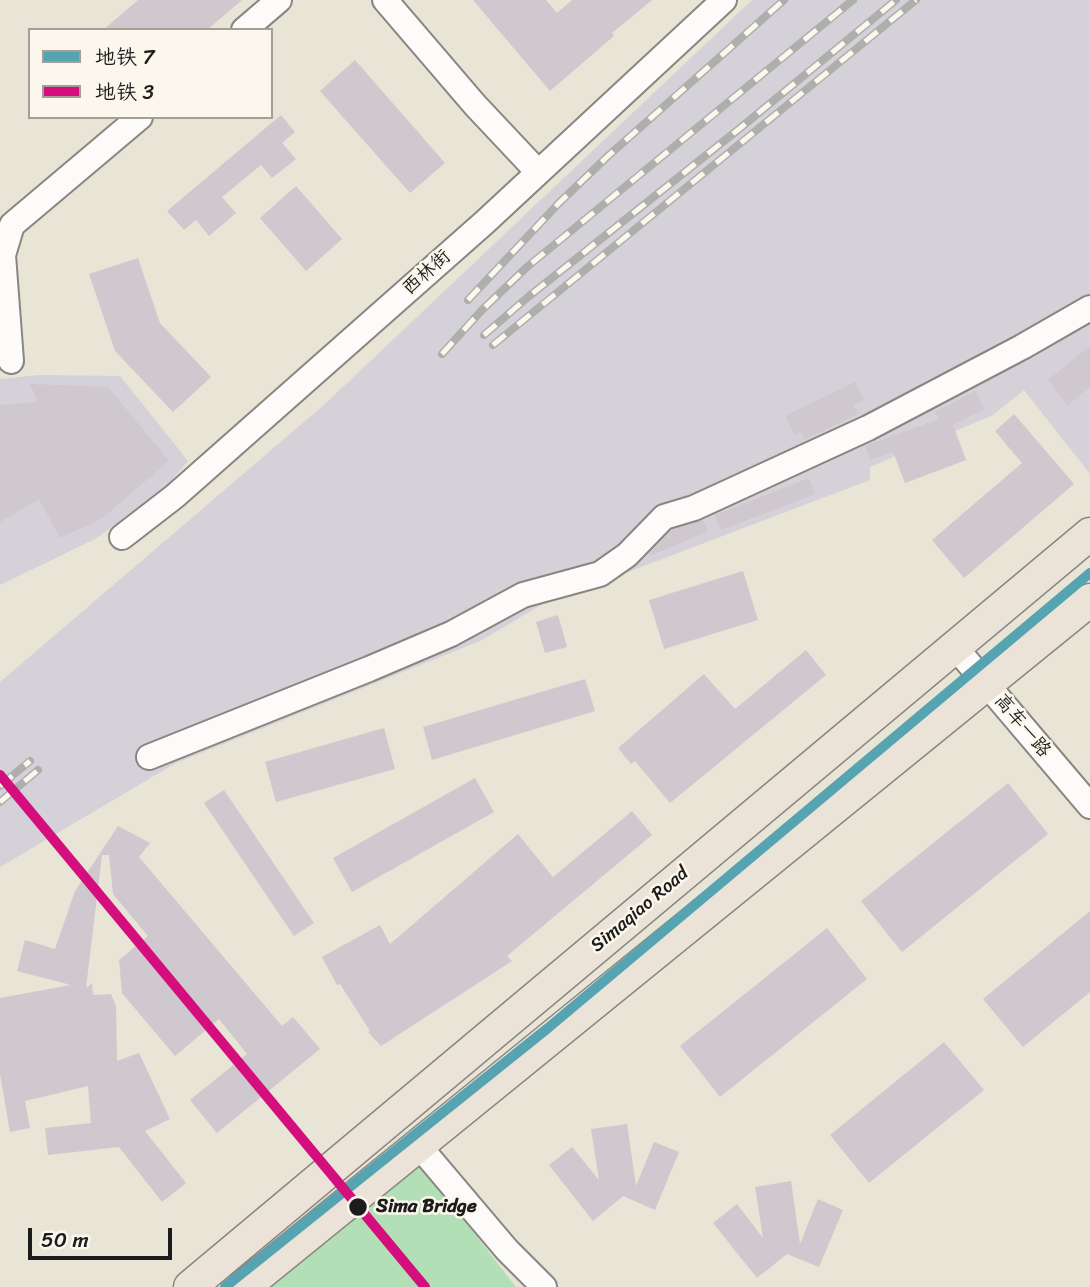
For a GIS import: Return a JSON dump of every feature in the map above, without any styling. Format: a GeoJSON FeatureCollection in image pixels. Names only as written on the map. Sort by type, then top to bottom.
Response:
{"type":"FeatureCollection","features":[{"type":"Feature","properties":{"kind":"main road","name":"Simaqiao Road"},"geometry":{"type":"LineString","coordinates":[[190,1287],[1090,534]]}},
{"type":"Feature","properties":{"kind":"main road"},"geometry":{"type":"LineString","coordinates":[[244,1287],[1090,600]]}},
{"type":"Feature","properties":{"kind":"main road"},"geometry":{"type":"LineString","coordinates":[[171,1287],[215,1266]]}},
{"type":"Feature","properties":{"kind":"street"},"geometry":{"type":"LineString","coordinates":[[246,28],[279,0]]}},
{"type":"Feature","properties":{"kind":"street"},"geometry":{"type":"LineString","coordinates":[[385,0],[475,105],[538,173]]}},
{"type":"Feature","properties":{"kind":"street","name":"西林街"},"geometry":{"type":"LineString","coordinates":[[122,537],[175,496],[474,231],[724,0]]}},
{"type":"Feature","properties":{"kind":"street"},"geometry":{"type":"LineString","coordinates":[[11,361],[3,254],[12,225],[138,119]]}},
{"type":"Feature","properties":{"kind":"street"},"geometry":{"type":"LineString","coordinates":[[149,757],[451,634],[523,595],[600,573],[627,555],[664,517],[694,508],[868,428],[1090,308]]}},
{"type":"Feature","properties":{"kind":"street","name":"高车一路"},"geometry":{"type":"LineString","coordinates":[[955,647],[1090,806]]}},
{"type":"Feature","properties":{"kind":"street"},"geometry":{"type":"LineString","coordinates":[[419,1146],[507,1250],[544,1287]]}},
{"type":"Feature","properties":{"kind":"shaded area"},"geometry":{"type":"Polygon","coordinates":[[[752,0],[1090,0],[1090,474],[1024,390],[993,415],[870,467],[870,480],[541,605],[480,641],[176,763],[0,867],[0,682],[325,404],[752,0]]]}},
{"type":"Feature","properties":{"kind":"shaded area"},"geometry":{"type":"Polygon","coordinates":[[[39,375],[120,376],[188,461],[161,493],[95,539],[0,585],[0,379],[39,375]]]}},
{"type":"Feature","properties":{"kind":"green space"},"geometry":{"type":"Polygon","coordinates":[[[419,1162],[516,1287],[265,1287],[419,1162]]]}},
{"type":"Feature","properties":{"kind":"building"},"geometry":{"type":"Polygon","coordinates":[[[138,0],[242,0],[209,28],[105,28],[138,0]]]}},
{"type":"Feature","properties":{"kind":"building"},"geometry":{"type":"Polygon","coordinates":[[[473,0],[546,0],[557,13],[572,0],[652,0],[550,91],[473,0]]]}},
{"type":"Feature","properties":{"kind":"building"},"geometry":{"type":"Polygon","coordinates":[[[355,60],[445,163],[410,193],[320,91],[355,60]]]}},
{"type":"Feature","properties":{"kind":"building"},"geometry":{"type":"Polygon","coordinates":[[[281,115],[295,132],[282,143],[296,159],[272,178],[261,165],[222,197],[236,213],[209,236],[196,220],[184,230],[167,211],[281,115]]]}},
{"type":"Feature","properties":{"kind":"building"},"geometry":{"type":"Polygon","coordinates":[[[296,186],[342,239],[306,271],[260,218],[296,186]]]}},
{"type":"Feature","properties":{"kind":"building"},"geometry":{"type":"Polygon","coordinates":[[[138,258],[160,323],[211,377],[173,412],[115,351],[89,274],[138,258]]]}},
{"type":"Feature","properties":{"kind":"building"},"geometry":{"type":"Polygon","coordinates":[[[1090,346],[1090,387],[1068,405],[1048,380],[1090,346]]]}},
{"type":"Feature","properties":{"kind":"building"},"geometry":{"type":"Polygon","coordinates":[[[855,382],[864,400],[853,405],[858,414],[804,440],[800,432],[795,435],[785,416],[855,382]]]}},
{"type":"Feature","properties":{"kind":"building"},"geometry":{"type":"Polygon","coordinates":[[[30,384],[108,387],[169,461],[101,519],[60,538],[39,499],[0,522],[0,405],[38,402],[30,384]]]}},
{"type":"Feature","properties":{"kind":"building"},"geometry":{"type":"Polygon","coordinates":[[[975,391],[984,409],[953,425],[966,460],[905,483],[893,452],[870,460],[865,446],[939,419],[935,412],[975,391]]]}},
{"type":"Feature","properties":{"kind":"building"},"geometry":{"type":"Polygon","coordinates":[[[1014,414],[1074,484],[964,578],[932,540],[1022,463],[995,431],[1014,414]]]}},
{"type":"Feature","properties":{"kind":"building"},"geometry":{"type":"Polygon","coordinates":[[[809,478],[815,494],[721,530],[715,515],[809,478]]]}},
{"type":"Feature","properties":{"kind":"building"},"geometry":{"type":"Polygon","coordinates":[[[703,520],[708,531],[650,556],[649,553],[672,530],[703,520]]]}},
{"type":"Feature","properties":{"kind":"building"},"geometry":{"type":"Polygon","coordinates":[[[743,571],[758,620],[664,649],[649,600],[743,571]]]}},
{"type":"Feature","properties":{"kind":"building"},"geometry":{"type":"Polygon","coordinates":[[[558,615],[567,647],[545,653],[536,622],[558,615]]]}},
{"type":"Feature","properties":{"kind":"building"},"geometry":{"type":"Polygon","coordinates":[[[806,650],[826,675],[670,803],[635,761],[631,764],[618,748],[704,674],[735,709],[806,650]]]}},
{"type":"Feature","properties":{"kind":"building"},"geometry":{"type":"Polygon","coordinates":[[[585,679],[595,711],[432,760],[423,727],[585,679]]]}},
{"type":"Feature","properties":{"kind":"building"},"geometry":{"type":"Polygon","coordinates":[[[384,728],[395,769],[276,802],[265,762],[384,728]]]}},
{"type":"Feature","properties":{"kind":"building"},"geometry":{"type":"Polygon","coordinates":[[[475,778],[494,812],[352,892],[333,858],[475,778]]]}},
{"type":"Feature","properties":{"kind":"building"},"geometry":{"type":"Polygon","coordinates":[[[1008,783],[1048,834],[902,952],[861,901],[1008,783]]]}},
{"type":"Feature","properties":{"kind":"building"},"geometry":{"type":"Polygon","coordinates":[[[224,790],[314,923],[294,936],[204,803],[224,790]]]}},
{"type":"Feature","properties":{"kind":"building"},"geometry":{"type":"Polygon","coordinates":[[[632,811],[652,835],[507,956],[512,961],[381,1046],[368,1032],[370,1031],[340,984],[337,985],[322,957],[380,925],[390,944],[518,834],[553,877],[632,811]]]}},
{"type":"Feature","properties":{"kind":"building"},"geometry":{"type":"Polygon","coordinates":[[[118,826],[150,843],[139,857],[282,1026],[293,1017],[320,1049],[217,1133],[190,1100],[247,1054],[219,1019],[175,1056],[122,993],[119,960],[148,936],[113,894],[109,855],[102,855],[86,988],[92,983],[93,995],[111,994],[116,1006],[117,1061],[139,1053],[170,1119],[145,1131],[186,1183],[162,1202],[119,1147],[48,1155],[45,1128],[91,1123],[88,1086],[25,1101],[30,1128],[10,1132],[0,1074],[0,998],[71,985],[17,971],[25,940],[55,949],[75,891],[118,826]]]}},
{"type":"Feature","properties":{"kind":"building"},"geometry":{"type":"Polygon","coordinates":[[[1090,911],[1090,992],[1023,1047],[983,999],[1090,911]]]}},
{"type":"Feature","properties":{"kind":"building"},"geometry":{"type":"Polygon","coordinates":[[[827,928],[867,979],[720,1097],[680,1046],[827,928]]]}},
{"type":"Feature","properties":{"kind":"building"},"geometry":{"type":"Polygon","coordinates":[[[944,1042],[984,1090],[869,1183],[830,1135],[944,1042]]]}},
{"type":"Feature","properties":{"kind":"building"},"geometry":{"type":"Polygon","coordinates":[[[627,1124],[636,1186],[654,1142],[679,1152],[655,1210],[623,1196],[593,1221],[549,1165],[572,1147],[599,1180],[591,1129],[627,1124]]]}},
{"type":"Feature","properties":{"kind":"building"},"geometry":{"type":"Polygon","coordinates":[[[791,1181],[800,1244],[818,1199],[843,1210],[819,1267],[787,1254],[757,1278],[713,1223],[737,1204],[763,1238],[755,1187],[791,1181]]]}},
{"type":"Feature","properties":{"kind":"railway"},"geometry":{"type":"LineString","coordinates":[[468,300],[559,203],[608,156],[784,0]]}},
{"type":"Feature","properties":{"kind":"railway"},"geometry":{"type":"LineString","coordinates":[[442,354],[482,310],[527,267],[853,0]]}},
{"type":"Feature","properties":{"kind":"railway"},"geometry":{"type":"LineString","coordinates":[[484,335],[896,0]]}},
{"type":"Feature","properties":{"kind":"railway"},"geometry":{"type":"LineString","coordinates":[[493,345],[916,0]]}},
{"type":"Feature","properties":{"kind":"railway"},"geometry":{"type":"LineString","coordinates":[[0,786],[30,761]]}},
{"type":"Feature","properties":{"kind":"railway"},"geometry":{"type":"LineString","coordinates":[[0,802],[38,770]]}},
{"type":"Feature","properties":{"kind":"metro line","name":"7"},"geometry":{"type":"LineString","coordinates":[[225,1287],[548,1028],[1090,573]]}},
{"type":"Feature","properties":{"kind":"metro line","name":"3"},"geometry":{"type":"LineString","coordinates":[[0,775],[425,1287]]}},
{"type":"Feature","properties":{"kind":"place","name":"Sima Bridge"},"geometry":{"type":"Point","coordinates":[358,1207]}}]}
